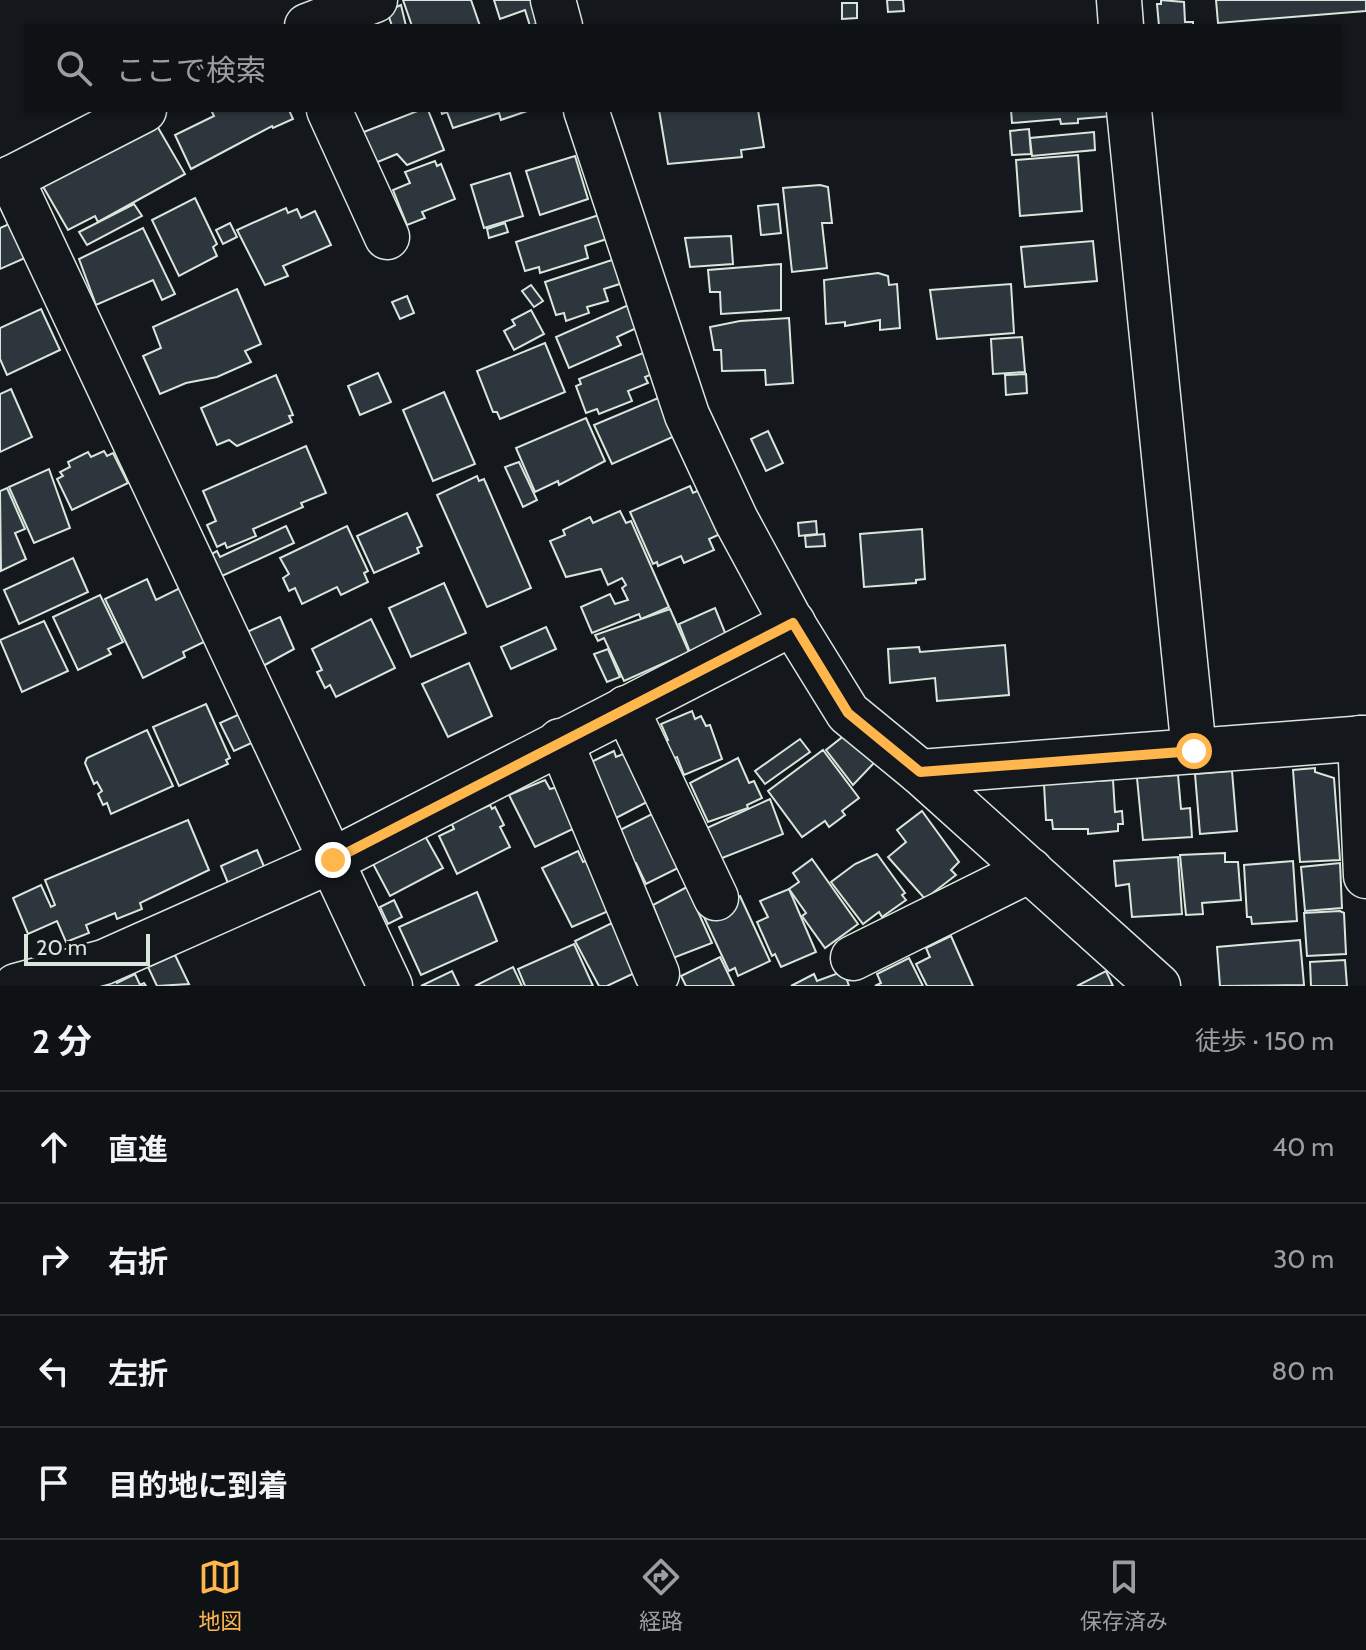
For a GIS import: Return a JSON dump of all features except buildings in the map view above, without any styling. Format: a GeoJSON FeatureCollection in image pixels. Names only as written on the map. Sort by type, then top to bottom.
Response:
{"type":"FeatureCollection","features":[{"type":"Feature","properties":{"kind":"street"},"geometry":{"type":"LineString","coordinates":[[312,24],[375,0]]}},
{"type":"Feature","properties":{"kind":"street"},"geometry":{"type":"LineString","coordinates":[[553,0],[559,24]]}},
{"type":"Feature","properties":{"kind":"street"},"geometry":{"type":"LineString","coordinates":[[1119,0],[1121,24]]}},
{"type":"Feature","properties":{"kind":"street"},"geometry":{"type":"LineString","coordinates":[[140,112],[6,181],[333,860],[390,986]]}},
{"type":"Feature","properties":{"kind":"street"},"geometry":{"type":"LineString","coordinates":[[330,112],[387,237]]}},
{"type":"Feature","properties":{"kind":"street"},"geometry":{"type":"LineString","coordinates":[[587,112],[687,415],[736,520],[848,713],[920,772],[1158,986]]}},
{"type":"Feature","properties":{"kind":"street"},"geometry":{"type":"LineString","coordinates":[[1129,112],[1194,751]]}},
{"type":"Feature","properties":{"kind":"street"},"geometry":{"type":"LineString","coordinates":[[16,986],[104,962],[333,860],[793,623]]}},
{"type":"Feature","properties":{"kind":"street"},"geometry":{"type":"LineString","coordinates":[[626,708],[716,898]]}},
{"type":"Feature","properties":{"kind":"street"},"geometry":{"type":"LineString","coordinates":[[920,772],[1363,738],[1366,876]]}},
{"type":"Feature","properties":{"kind":"street"},"geometry":{"type":"LineString","coordinates":[[560,741],[657,974]]}},
{"type":"Feature","properties":{"kind":"street"},"geometry":{"type":"LineString","coordinates":[[853,958],[1030,870]]}},
{"type":"Feature","properties":{"kind":"route"},"geometry":{"type":"LineString","coordinates":[[333,860],[793,623],[848,713],[920,772],[1194,751]]}}]}
